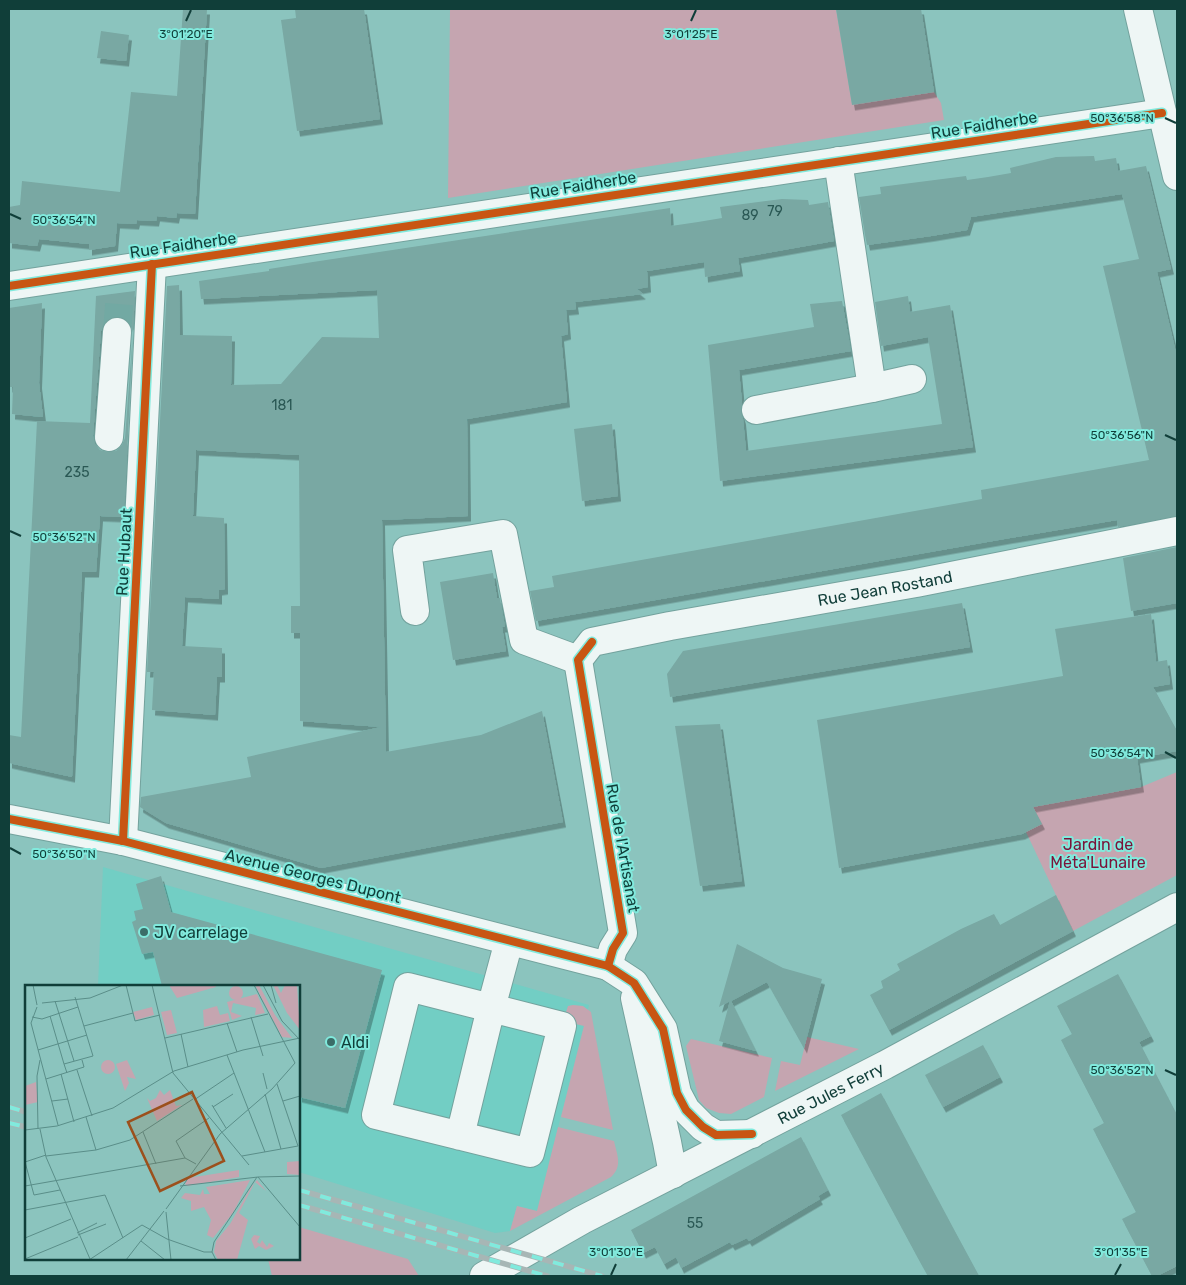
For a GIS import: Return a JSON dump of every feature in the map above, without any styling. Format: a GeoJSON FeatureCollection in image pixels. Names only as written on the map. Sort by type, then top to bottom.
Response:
{"type":"FeatureCollection","features":[{"type":"Feature","properties":{"kind":"street"},"geometry":{"type":"LineString","coordinates":[[1138,9],[1169,128],[1177,176]]}},
{"type":"Feature","properties":{"kind":"street","name":"Rue Faidherbe"},"geometry":{"type":"LineString","coordinates":[[9,286],[121,280],[152,264],[838,161],[1169,128]]}},
{"type":"Feature","properties":{"kind":"street"},"geometry":{"type":"LineString","coordinates":[[838,161],[872,388]]}},
{"type":"Feature","properties":{"kind":"street","name":"Rue Hubaut"},"geometry":{"type":"LineString","coordinates":[[123,841],[152,264]]}},
{"type":"Feature","properties":{"kind":"street"},"geometry":{"type":"LineString","coordinates":[[109,437],[117,332]]}},
{"type":"Feature","properties":{"kind":"street"},"geometry":{"type":"LineString","coordinates":[[756,410],[872,388],[912,378]]}},
{"type":"Feature","properties":{"kind":"street","name":"Rue Jean Rostand"},"geometry":{"type":"LineString","coordinates":[[585,651],[670,626],[916,583],[1177,531]]}},
{"type":"Feature","properties":{"kind":"street"},"geometry":{"type":"LineString","coordinates":[[415,611],[407,550],[503,534],[524,640],[585,651]]}},
{"type":"Feature","properties":{"kind":"street","name":"Rue de l'Artisanat"},"geometry":{"type":"LineString","coordinates":[[585,651],[624,933],[613,950],[615,971]]}},
{"type":"Feature","properties":{"kind":"street","name":"Avenue Georges Dupont"},"geometry":{"type":"LineString","coordinates":[[9,820],[123,841],[509,941],[615,971]]}},
{"type":"Feature","properties":{"kind":"street","name":"Rue Jules Ferry"},"geometry":{"type":"LineString","coordinates":[[484,1276],[582,1220],[885,1065],[1177,907]]}},
{"type":"Feature","properties":{"kind":"street"},"geometry":{"type":"LineString","coordinates":[[460,1136],[509,941]]}},
{"type":"Feature","properties":{"kind":"street"},"geometry":{"type":"LineString","coordinates":[[615,971],[634,983],[663,1029],[677,1093],[686,1110],[703,1127],[716,1135],[752,1134]]}},
{"type":"Feature","properties":{"kind":"street"},"geometry":{"type":"LineString","coordinates":[[615,971],[635,997],[668,1142],[673,1174]]}},
{"type":"Feature","properties":{"kind":"street"},"geometry":{"type":"LineString","coordinates":[[408,987],[491,1008],[562,1026],[530,1153],[376,1115],[408,987]]}},
{"type":"Feature","properties":{"kind":"shaded area"},"geometry":{"type":"Polygon","coordinates":[[[103,867],[589,1005],[537,1211],[517,1206],[510,1231],[495,1233],[300,1172],[300,985],[98,985],[103,867]]]}},
{"type":"Feature","properties":{"kind":"green space"},"geometry":{"type":"Polygon","coordinates":[[[450,9],[836,9],[852,104],[934,92],[941,103],[944,120],[448,198],[450,9]]]}},
{"type":"Feature","properties":{"kind":"green space","name":"Jardin de Méta'Lunaire"},"geometry":{"type":"Polygon","coordinates":[[[1177,772],[1177,875],[1073,931],[1026,832],[1041,824],[1033,807],[1141,787],[1177,772]]]}},
{"type":"Feature","properties":{"kind":"green space"},"geometry":{"type":"Polygon","coordinates":[[[568,1006],[583,1006],[591,1012],[613,1130],[561,1117],[584,1026],[563,1021],[568,1006]]]}},
{"type":"Feature","properties":{"kind":"green space"},"geometry":{"type":"Polygon","coordinates":[[[807,1037],[859,1049],[775,1091],[781,1061],[800,1065],[807,1037]]]}},
{"type":"Feature","properties":{"kind":"green space"},"geometry":{"type":"Polygon","coordinates":[[[691,1039],[772,1058],[764,1097],[731,1114],[719,1113],[706,1108],[699,1100],[686,1046],[691,1039]]]}},
{"type":"Feature","properties":{"kind":"green space"},"geometry":{"type":"Polygon","coordinates":[[[558,1127],[614,1141],[618,1160],[617,1169],[611,1177],[510,1231],[517,1206],[537,1211],[558,1127]]]}},
{"type":"Feature","properties":{"kind":"green space"},"geometry":{"type":"Polygon","coordinates":[[[300,1227],[408,1259],[419,1276],[272,1276],[268,1260],[300,1260],[300,1227]]]}},
{"type":"Feature","properties":{"kind":"building"},"geometry":{"type":"Polygon","coordinates":[[[183,9],[207,9],[195,214],[177,213],[176,218],[157,216],[156,221],[137,220],[136,224],[117,223],[115,246],[89,250],[89,244],[39,239],[37,246],[9,243],[9,207],[20,205],[22,181],[120,192],[131,92],[177,96],[183,9]]]}},
{"type":"Feature","properties":{"kind":"building"},"geometry":{"type":"Polygon","coordinates":[[[295,9],[364,9],[380,119],[297,131],[281,20],[296,18],[295,9]]]}},
{"type":"Feature","properties":{"kind":"building"},"geometry":{"type":"Polygon","coordinates":[[[836,9],[921,9],[934,92],[852,105],[836,9]]]}},
{"type":"Feature","properties":{"kind":"building"},"geometry":{"type":"Polygon","coordinates":[[[101,31],[129,35],[126,61],[97,58],[101,31]]]}},
{"type":"Feature","properties":{"kind":"building"},"geometry":{"type":"Polygon","coordinates":[[[1094,156],[1095,161],[1116,158],[1118,171],[1146,166],[1171,269],[1157,272],[1177,357],[1177,516],[1118,527],[1117,520],[536,621],[530,591],[554,587],[552,576],[982,499],[981,490],[1149,460],[1103,266],[1139,259],[1122,194],[971,217],[967,230],[931,236],[867,245],[865,235],[859,197],[881,194],[880,187],[966,176],[967,180],[988,177],[1011,173],[1010,168],[1056,157],[1094,156]]]}},
{"type":"Feature","properties":{"kind":"building"},"geometry":{"type":"Polygon","coordinates":[[[782,199],[808,200],[809,205],[828,202],[834,241],[738,258],[740,271],[705,277],[704,262],[647,271],[648,287],[637,289],[643,294],[575,302],[576,309],[566,310],[568,334],[561,336],[567,402],[467,419],[468,516],[382,520],[386,752],[481,735],[542,711],[563,822],[321,868],[166,823],[140,807],[141,797],[251,777],[247,757],[381,727],[300,721],[300,633],[291,633],[291,606],[300,606],[299,455],[196,450],[193,516],[224,518],[225,589],[219,590],[219,599],[185,597],[182,646],[222,648],[222,677],[217,677],[215,715],[152,710],[154,672],[147,672],[167,286],[179,285],[180,335],[232,336],[231,385],[281,384],[322,337],[379,338],[377,290],[201,299],[199,281],[670,208],[671,226],[722,218],[720,207],[782,199]]]}},
{"type":"Feature","properties":{"kind":"building"},"geometry":{"type":"Polygon","coordinates":[[[135,291],[133,333],[131,325],[126,319],[119,317],[110,318],[104,324],[101,331],[93,436],[95,444],[100,450],[107,452],[116,451],[122,445],[125,438],[133,335],[124,517],[100,516],[96,572],[82,572],[72,777],[9,763],[9,735],[21,737],[37,421],[90,423],[96,296],[135,291]]]}},
{"type":"Feature","properties":{"kind":"building"},"geometry":{"type":"Polygon","coordinates":[[[908,296],[910,312],[950,305],[973,447],[720,481],[708,345],[814,327],[810,304],[842,301],[851,351],[739,370],[741,412],[746,451],[942,424],[928,337],[881,346],[875,302],[908,296]]]}},
{"type":"Feature","properties":{"kind":"building"},"geometry":{"type":"Polygon","coordinates":[[[42,303],[39,383],[43,417],[12,414],[13,387],[9,387],[9,308],[42,303]]]}},
{"type":"Feature","properties":{"kind":"building"},"geometry":{"type":"Polygon","coordinates":[[[612,424],[618,496],[582,501],[574,429],[612,424]]]}},
{"type":"Feature","properties":{"kind":"building"},"geometry":{"type":"Polygon","coordinates":[[[1177,547],[1177,603],[1131,611],[1123,558],[1177,547]]]}},
{"type":"Feature","properties":{"kind":"building"},"geometry":{"type":"Polygon","coordinates":[[[493,573],[497,598],[500,598],[505,627],[502,627],[506,651],[453,660],[440,582],[493,573]]]}},
{"type":"Feature","properties":{"kind":"building"},"geometry":{"type":"Polygon","coordinates":[[[962,603],[970,647],[670,697],[667,674],[683,651],[962,603]]]}},
{"type":"Feature","properties":{"kind":"building"},"geometry":{"type":"Polygon","coordinates":[[[1151,614],[1156,662],[1167,660],[1170,684],[1153,687],[1177,731],[1177,751],[1137,758],[1141,787],[1033,807],[1042,824],[1022,834],[839,868],[817,720],[1063,676],[1055,629],[1151,614]]]}},
{"type":"Feature","properties":{"kind":"building"},"geometry":{"type":"Polygon","coordinates":[[[720,724],[742,881],[700,886],[675,726],[720,724]]]}},
{"type":"Feature","properties":{"kind":"building","name":"Aldi"},"geometry":{"type":"Polygon","coordinates":[[[161,876],[171,912],[382,970],[345,1108],[300,1097],[300,985],[162,985],[153,952],[142,954],[132,922],[136,920],[134,911],[143,909],[136,884],[161,876]]]}},
{"type":"Feature","properties":{"kind":"building"},"geometry":{"type":"Polygon","coordinates":[[[1056,895],[1073,931],[889,1030],[870,995],[883,988],[881,981],[900,970],[897,964],[961,929],[994,914],[1000,925],[1056,895]]]}},
{"type":"Feature","properties":{"kind":"building"},"geometry":{"type":"Polygon","coordinates":[[[737,944],[783,968],[822,979],[804,1048],[767,982],[731,1001],[756,1051],[719,1041],[730,1001],[719,1007],[737,944]]]}},
{"type":"Feature","properties":{"kind":"building"},"geometry":{"type":"Polygon","coordinates":[[[1118,974],[1151,1036],[1139,1042],[1177,1115],[1177,1266],[1157,1276],[1152,1276],[1122,1219],[1136,1212],[1093,1129],[1104,1123],[1061,1040],[1072,1034],[1057,1006],[1118,974]]]}},
{"type":"Feature","properties":{"kind":"building"},"geometry":{"type":"Polygon","coordinates":[[[983,1045],[1000,1077],[943,1107],[925,1075],[983,1045]]]}},
{"type":"Feature","properties":{"kind":"building"},"geometry":{"type":"Polygon","coordinates":[[[881,1093],[979,1276],[928,1276],[841,1115],[881,1093]]]}},
{"type":"Feature","properties":{"kind":"building"},"geometry":{"type":"Polygon","coordinates":[[[801,1137],[828,1190],[818,1196],[820,1199],[749,1241],[747,1238],[732,1245],[730,1242],[681,1268],[676,1257],[664,1264],[655,1247],[643,1253],[631,1230],[801,1137]]]}},
{"type":"Feature","properties":{"kind":"tunnel"},"geometry":{"type":"LineString","coordinates":[[117,332],[120,293]]}},
{"type":"Feature","properties":{"kind":"railway"},"geometry":{"type":"LineString","coordinates":[[9,1107],[25,1112]]}},
{"type":"Feature","properties":{"kind":"railway"},"geometry":{"type":"LineString","coordinates":[[9,1123],[25,1127]]}},
{"type":"Feature","properties":{"kind":"railway"},"geometry":{"type":"LineString","coordinates":[[300,1190],[602,1276]]}},
{"type":"Feature","properties":{"kind":"railway"},"geometry":{"type":"LineString","coordinates":[[300,1205],[547,1276]]}},
{"type":"Feature","properties":{"kind":"cycle path"},"geometry":{"type":"LineString","coordinates":[[9,286],[1162,113]]}},
{"type":"Feature","properties":{"kind":"cycle path"},"geometry":{"type":"LineString","coordinates":[[123,841],[152,264]]}},
{"type":"Feature","properties":{"kind":"cycle path"},"geometry":{"type":"LineString","coordinates":[[592,642],[578,660],[623,933],[613,949],[608,966]]}},
{"type":"Feature","properties":{"kind":"cycle path"},"geometry":{"type":"LineString","coordinates":[[9,819],[123,841],[608,966],[634,983],[663,1029],[677,1093],[686,1110],[703,1127],[716,1135],[752,1134]]}},
{"type":"Feature","properties":{"kind":"place","name":"JV carrelage"},"geometry":{"type":"Point","coordinates":[144,932]}},
{"type":"Feature","properties":{"kind":"place","name":"Aldi"},"geometry":{"type":"Point","coordinates":[331,1042]}}]}
